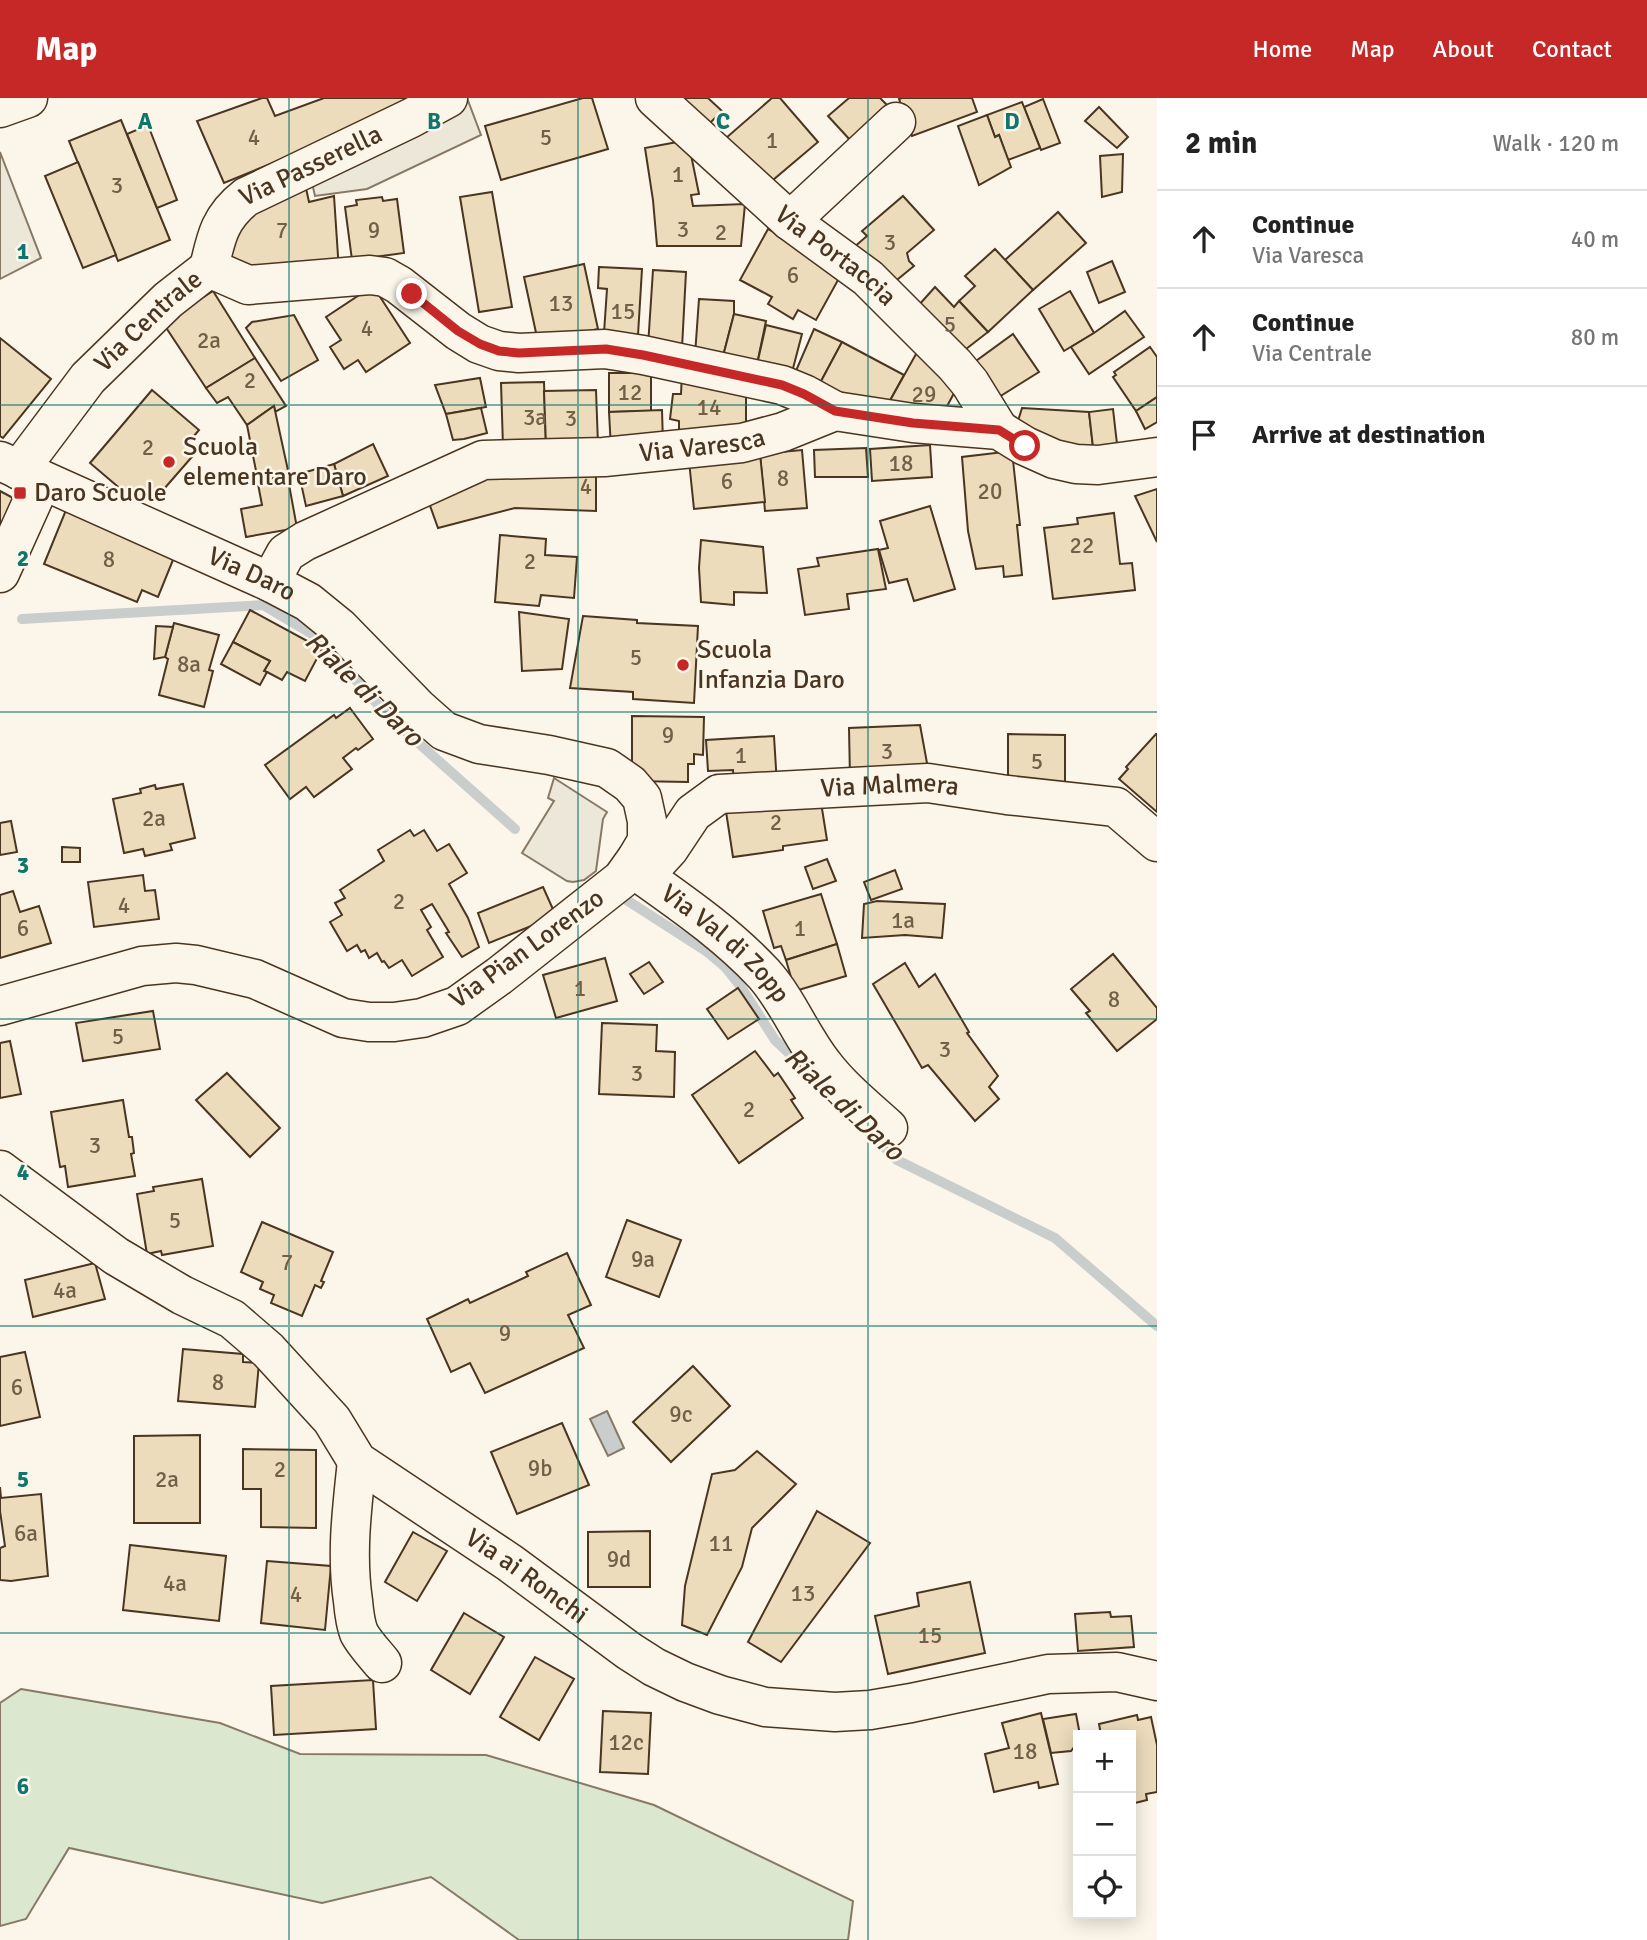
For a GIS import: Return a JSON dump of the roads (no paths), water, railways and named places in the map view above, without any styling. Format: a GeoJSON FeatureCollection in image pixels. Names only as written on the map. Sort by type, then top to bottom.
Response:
{"type":"FeatureCollection","features":[{"type":"Feature","properties":{"kind":"street"},"geometry":{"type":"LineString","coordinates":[[0,108],[28,98]]}},
{"type":"Feature","properties":{"kind":"street","name":"Via Passerella"},"geometry":{"type":"LineString","coordinates":[[209,268],[221,226],[235,206],[246,197],[448,98]]}},
{"type":"Feature","properties":{"kind":"street","name":"Via Portaccia"},"geometry":{"type":"LineString","coordinates":[[655,98],[790,221],[868,278],[955,365],[970,383],[999,430]]}},
{"type":"Feature","properties":{"kind":"street"},"geometry":{"type":"LineString","coordinates":[[790,221],[896,122]]}},
{"type":"Feature","properties":{"kind":"street","name":"Via Centrale"},"geometry":{"type":"LineString","coordinates":[[0,573],[20,471],[88,378],[168,300],[209,268],[248,285],[370,275],[384,278],[399,285],[458,331],[499,351],[519,353],[606,349],[643,355],[782,385],[835,411]]}},
{"type":"Feature","properties":{"kind":"street"},"geometry":{"type":"LineString","coordinates":[[835,411],[913,423],[999,430],[1054,459],[1076,464],[1098,465],[1157,457]]}},
{"type":"Feature","properties":{"kind":"street","name":"Via Varesca"},"geometry":{"type":"LineString","coordinates":[[270,582],[286,553],[305,541],[483,460],[604,457],[742,443],[783,432],[835,411]]}},
{"type":"Feature","properties":{"kind":"street","name":"Via Daro"},"geometry":{"type":"LineString","coordinates":[[20,471],[270,582],[308,602],[340,628],[444,731],[479,744],[607,768],[629,784],[642,798],[647,821],[647,841],[622,876]]}},
{"type":"Feature","properties":{"kind":"street","name":"Via Malmera"},"geometry":{"type":"LineString","coordinates":[[622,876],[659,861],[693,813],[719,794],[928,783],[1116,807],[1157,842]]}},
{"type":"Feature","properties":{"kind":"street","name":"Via Pian Lorenzo"},"geometry":{"type":"LineString","coordinates":[[0,1006],[142,966],[176,963],[255,979],[343,1018],[394,1022],[422,1018],[457,1006],[531,951],[622,876]]}},
{"type":"Feature","properties":{"kind":"street","name":"Via Val di Zopp"},"geometry":{"type":"LineString","coordinates":[[622,876],[700,916],[740,950],[766,977],[823,1064],[888,1128]]}},
{"type":"Feature","properties":{"kind":"street","name":"Via ai Ronchi"},"geometry":{"type":"LineString","coordinates":[[0,1170],[116,1256],[182,1295],[232,1319],[268,1350],[332,1420],[357,1461],[510,1563],[629,1651],[685,1682],[741,1702],[765,1707],[835,1712],[870,1710],[911,1703],[1048,1674],[1117,1672],[1157,1681]]}},
{"type":"Feature","properties":{"kind":"street"},"geometry":{"type":"LineString","coordinates":[[357,1461],[349,1530],[350,1583],[359,1632],[382,1663]]}},
{"type":"Feature","properties":{"kind":"waterway","name":"Riale di Daro"},"geometry":{"type":"LineString","coordinates":[[22,619],[263,605],[317,637],[387,715],[515,829]]}},
{"type":"Feature","properties":{"kind":"waterway","name":"Riale di Daro"},"geometry":{"type":"LineString","coordinates":[[625,899],[706,951],[725,967],[775,1040],[808,1071]]}},
{"type":"Feature","properties":{"kind":"waterway","name":"Riale di Daro"},"geometry":{"type":"LineString","coordinates":[[874,1137],[897,1160],[1055,1238],[1157,1326]]}},
{"type":"Feature","properties":{"kind":"place","name":"Scuola elementare Daro"},"geometry":{"type":"Point","coordinates":[169,462]}},
{"type":"Feature","properties":{"kind":"place","name":"Daro Scuole"},"geometry":{"type":"Point","coordinates":[20,493]}},
{"type":"Feature","properties":{"kind":"place","name":"Scuola Infanzia Daro"},"geometry":{"type":"Point","coordinates":[683,665]}}]}
